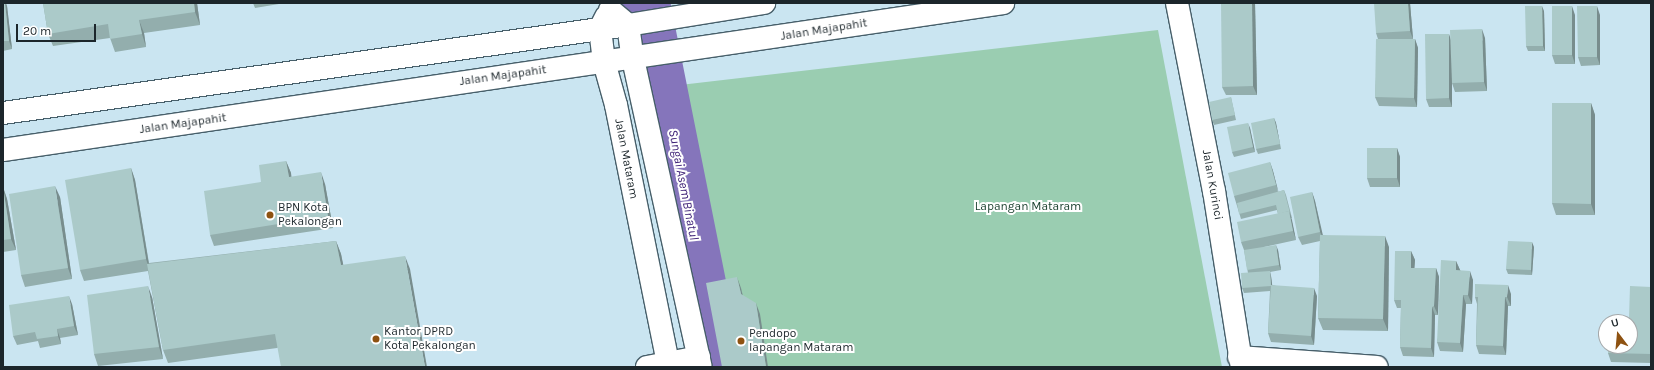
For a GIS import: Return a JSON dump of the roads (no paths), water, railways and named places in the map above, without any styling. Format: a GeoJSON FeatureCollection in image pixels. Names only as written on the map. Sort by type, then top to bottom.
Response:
{"type":"FeatureCollection","features":[{"type":"Feature","properties":{"kind":"street"},"geometry":{"type":"LineString","coordinates":[[3,112],[600,29],[764,3]]}},
{"type":"Feature","properties":{"kind":"street","name":"Jalan Majapahit"},"geometry":{"type":"LineString","coordinates":[[3,150],[687,51],[1003,3]]}},
{"type":"Feature","properties":{"kind":"street","name":"Jalan Kurinci"},"geometry":{"type":"LineString","coordinates":[[1177,3],[1214,191],[1240,362]]}},
{"type":"Feature","properties":{"kind":"street"},"geometry":{"type":"LineString","coordinates":[[600,29],[610,6],[633,24],[700,362],[647,367]]}},
{"type":"Feature","properties":{"kind":"street","name":"Jalan Mataram"},"geometry":{"type":"LineString","coordinates":[[600,29],[604,62],[616,105],[668,365]]}},
{"type":"Feature","properties":{"kind":"street"},"geometry":{"type":"LineString","coordinates":[[1240,362],[1377,367]]}},
{"type":"Feature","properties":{"kind":"waterway","name":"Sungai Asem Binatul"},"geometry":{"type":"LineString","coordinates":[[646,3],[719,367]]}},
{"type":"Feature","properties":{"kind":"place","name":"BPN Kota Pekalongan"},"geometry":{"type":"Point","coordinates":[270,215]}},
{"type":"Feature","properties":{"kind":"place","name":"Kantor DPRD Kota Pekalongan"},"geometry":{"type":"Point","coordinates":[376,339]}},
{"type":"Feature","properties":{"kind":"place","name":"Pendopo lapangan Mataram"},"geometry":{"type":"Point","coordinates":[741,341]}},
{"type":"Feature","properties":{"kind":"park label","name":"Lapangan Mataram"},"geometry":{"type":"Point","coordinates":[1028,207]}}]}
